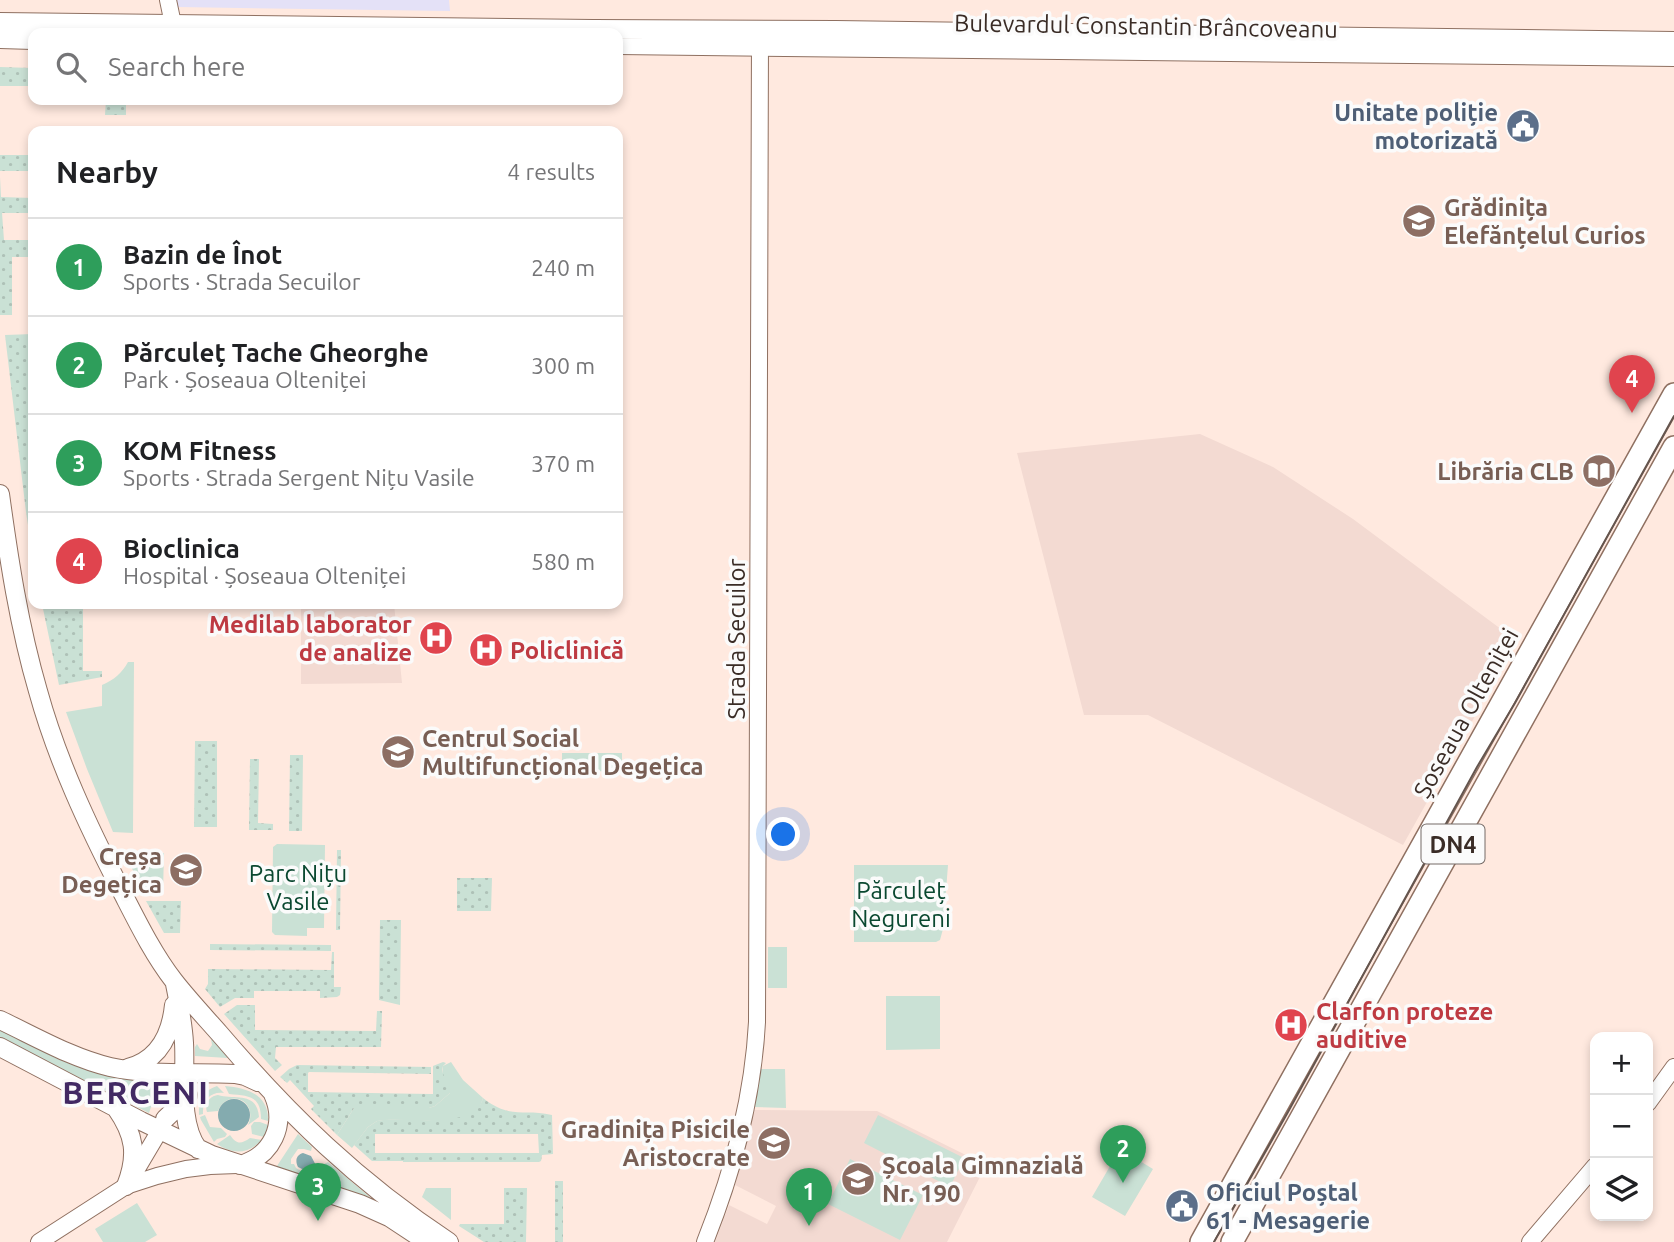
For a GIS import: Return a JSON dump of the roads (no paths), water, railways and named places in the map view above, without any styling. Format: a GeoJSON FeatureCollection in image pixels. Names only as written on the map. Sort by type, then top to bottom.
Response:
{"type":"FeatureCollection","features":[{"type":"Feature","properties":{"kind":"main road","name":"Bulevardul Constantin Brâncoveanu"},"geometry":{"type":"LineString","coordinates":[[0,22],[315,28]]}},
{"type":"Feature","properties":{"kind":"main road","name":"Bulevardul Constantin Brâncoveanu"},"geometry":{"type":"LineString","coordinates":[[623,35],[1674,57]]}},
{"type":"Feature","properties":{"kind":"main road","name":"Bulevardul Constantin Brâncoveanu"},"geometry":{"type":"LineString","coordinates":[[623,45],[760,38],[1674,41]]}},
{"type":"Feature","properties":{"kind":"main road"},"geometry":{"type":"LineString","coordinates":[[0,39],[28,40]]}},
{"type":"Feature","properties":{"kind":"main road","name":"Șoseaua Olteniței"},"geometry":{"type":"LineString","coordinates":[[1201,1242],[1674,394]]}},
{"type":"Feature","properties":{"kind":"main road","name":"DN4"},"geometry":{"type":"LineString","coordinates":[[1232,1242],[1674,446]]}},
{"type":"Feature","properties":{"kind":"main road"},"geometry":{"type":"LineString","coordinates":[[0,494],[19,614],[38,691],[58,753],[106,861],[174,981],[269,1091],[316,1137],[364,1180],[449,1242]]}},
{"type":"Feature","properties":{"kind":"main road"},"geometry":{"type":"LineString","coordinates":[[124,1069],[137,1066],[159,1050],[173,1015],[174,981]]}},
{"type":"Feature","properties":{"kind":"main road"},"geometry":{"type":"LineString","coordinates":[[174,981],[182,1024],[188,1130],[198,1149]]}},
{"type":"Feature","properties":{"kind":"main road"},"geometry":{"type":"LineString","coordinates":[[0,1020],[79,1057],[103,1065],[124,1069],[245,1076],[269,1091],[279,1114],[276,1135],[272,1142],[263,1154],[240,1166]]}},
{"type":"Feature","properties":{"kind":"main road"},"geometry":{"type":"LineString","coordinates":[[0,1047],[116,1108],[163,1125],[198,1149],[240,1166],[319,1189],[372,1209],[427,1242]]}},
{"type":"Feature","properties":{"kind":"main road"},"geometry":{"type":"LineString","coordinates":[[163,1125],[184,1072]]}},
{"type":"Feature","properties":{"kind":"main road"},"geometry":{"type":"LineString","coordinates":[[163,1125],[196,1084],[217,1073]]}},
{"type":"Feature","properties":{"kind":"main road"},"geometry":{"type":"LineString","coordinates":[[116,1108],[129,1129],[133,1147],[132,1167],[126,1186]]}},
{"type":"Feature","properties":{"kind":"street"},"geometry":{"type":"LineString","coordinates":[[168,0],[173,24]]}},
{"type":"Feature","properties":{"kind":"street","name":"Strada Secuilor"},"geometry":{"type":"LineString","coordinates":[[705,1242],[724,1191],[742,1124],[753,1066],[757,1022],[760,38]]}},
{"type":"Feature","properties":{"kind":"street"},"geometry":{"type":"LineString","coordinates":[[1653,1096],[1674,1067]]}},
{"type":"Feature","properties":{"kind":"street"},"geometry":{"type":"LineString","coordinates":[[126,1186],[163,1125]]}},
{"type":"Feature","properties":{"kind":"street"},"geometry":{"type":"LineString","coordinates":[[38,1242],[126,1186],[147,1178],[186,1169],[240,1166]]}},
{"type":"Feature","properties":{"kind":"street"},"geometry":{"type":"LineString","coordinates":[[1530,1242],[1590,1172]]}},
{"type":"Feature","properties":{"kind":"water"},"geometry":{"type":"Polygon","coordinates":[[[234,1099],[245,1104],[250,1115],[245,1126],[234,1131],[223,1126],[218,1115],[223,1104],[234,1099]]]}},
{"type":"Feature","properties":{"kind":"water"},"geometry":{"type":"Polygon","coordinates":[[[303,1153],[311,1156],[319,1171],[298,1167],[297,1158],[303,1153]]]}},
{"type":"Feature","properties":{"kind":"tram line"},"geometry":{"type":"LineString","coordinates":[[1214,1242],[1674,416]]}},
{"type":"Feature","properties":{"kind":"place","name":"Unitate poliție motorizată"},"geometry":{"type":"Point","coordinates":[1523,126]}},
{"type":"Feature","properties":{"kind":"place","name":"Grădinița Elefănțelul Curios"},"geometry":{"type":"Point","coordinates":[1419,221]}},
{"type":"Feature","properties":{"kind":"place","name":"Bioclinica"},"geometry":{"type":"Point","coordinates":[1632,413]}},
{"type":"Feature","properties":{"kind":"place","name":"Librăria CLB"},"geometry":{"type":"Point","coordinates":[1599,471]}},
{"type":"Feature","properties":{"kind":"place","name":"Medilab laborator de analize"},"geometry":{"type":"Point","coordinates":[436,638]}},
{"type":"Feature","properties":{"kind":"place","name":"Policlinică"},"geometry":{"type":"Point","coordinates":[486,650]}},
{"type":"Feature","properties":{"kind":"place","name":"Centrul Social Multifuncțional Degețica"},"geometry":{"type":"Point","coordinates":[398,752]}},
{"type":"Feature","properties":{"kind":"place","name":"Creșa Degețica"},"geometry":{"type":"Point","coordinates":[186,870]}},
{"type":"Feature","properties":{"kind":"place","name":"Clarfon proteze auditive"},"geometry":{"type":"Point","coordinates":[1291,1025]}},
{"type":"Feature","properties":{"kind":"place","name":"Gradinița Pisicile Aristocrate"},"geometry":{"type":"Point","coordinates":[774,1143]}},
{"type":"Feature","properties":{"kind":"place","name":"Școala Gimnazială Nr. 190"},"geometry":{"type":"Point","coordinates":[858,1179]}},
{"type":"Feature","properties":{"kind":"place","name":"Părculeț Tache Gheorghe"},"geometry":{"type":"Point","coordinates":[1123,1183]}},
{"type":"Feature","properties":{"kind":"place","name":"Oficiul Poștal 61 - Mesagerie"},"geometry":{"type":"Point","coordinates":[1182,1206]}},
{"type":"Feature","properties":{"kind":"place","name":"KOM Fitness"},"geometry":{"type":"Point","coordinates":[318,1221]}},
{"type":"Feature","properties":{"kind":"place","name":"Bazin de Înot"},"geometry":{"type":"Point","coordinates":[809,1226]}},
{"type":"Feature","properties":{"kind":"district","name":"BERCENI"},"geometry":{"type":"Point","coordinates":[136,1092]}},
{"type":"Feature","properties":{"kind":"park label","name":"Parc Nițu Vasile"},"geometry":{"type":"Point","coordinates":[298,887]}},
{"type":"Feature","properties":{"kind":"park label","name":"Părculeț Negureni"},"geometry":{"type":"Point","coordinates":[901,904]}}]}
